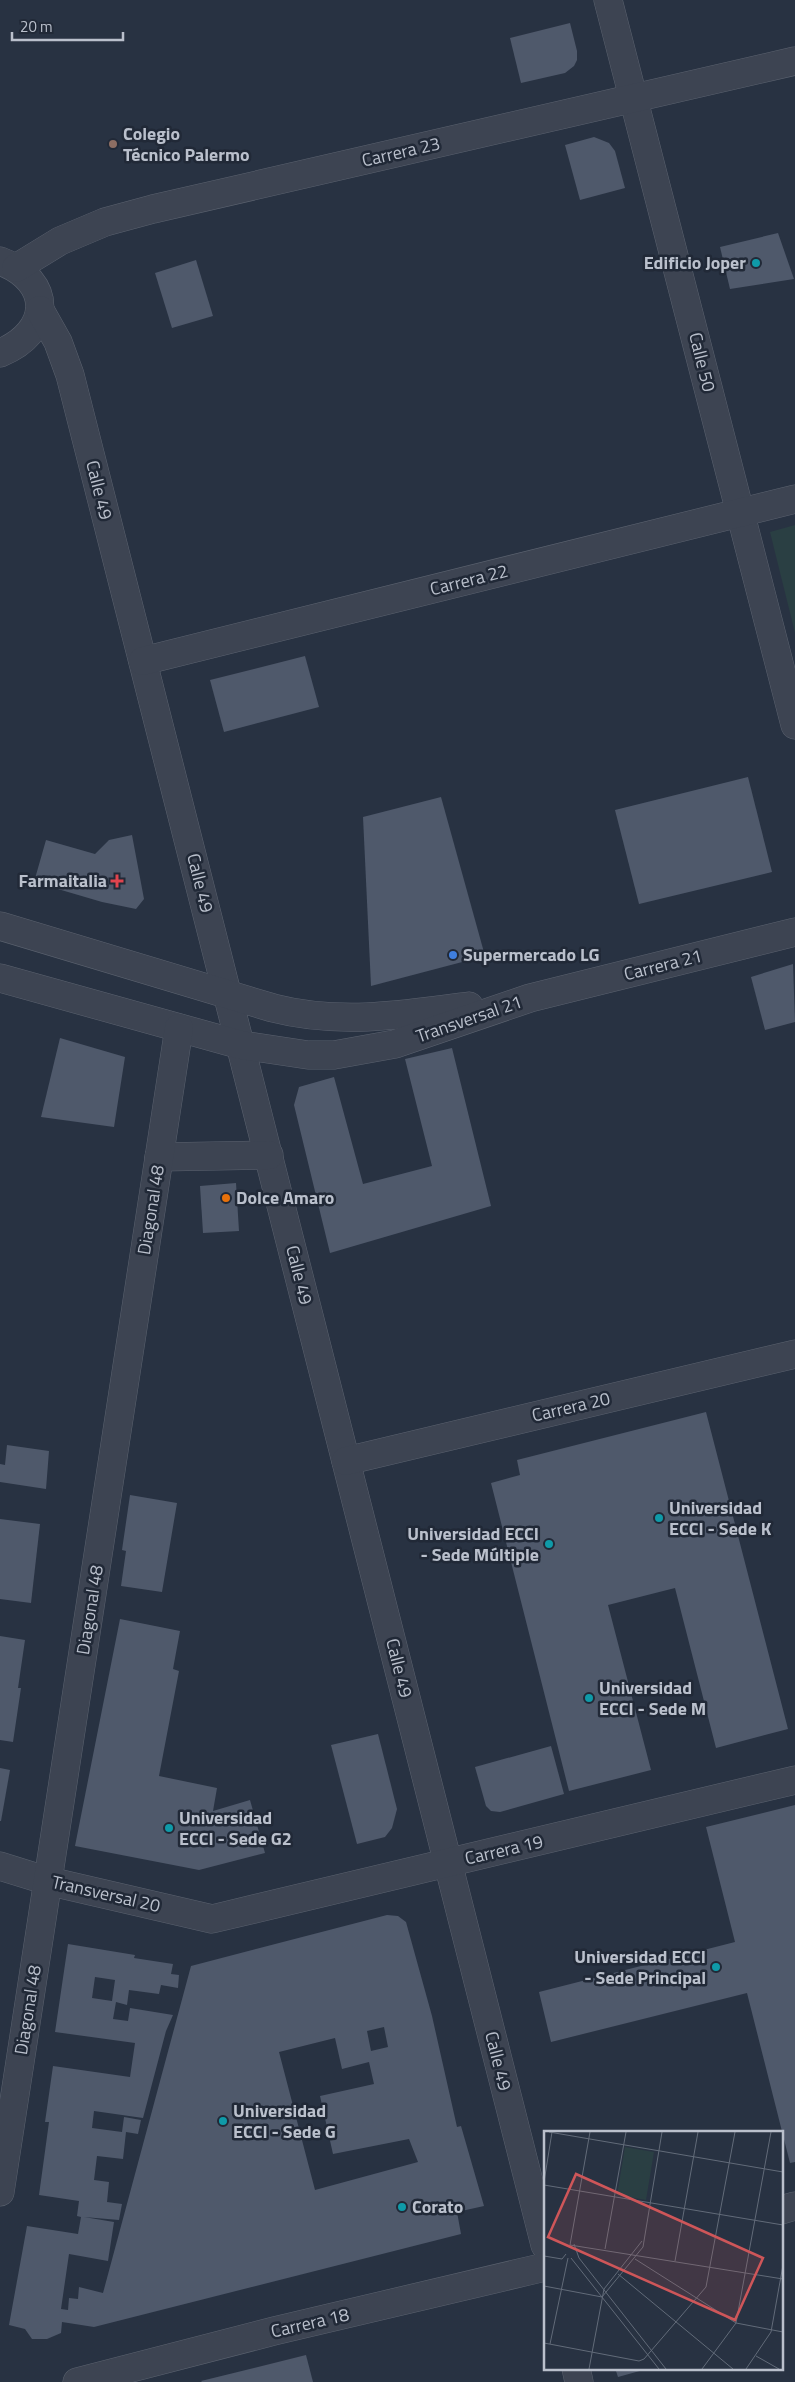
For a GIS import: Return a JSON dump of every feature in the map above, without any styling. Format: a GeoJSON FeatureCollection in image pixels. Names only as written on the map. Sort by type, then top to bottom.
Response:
{"type":"FeatureCollection","features":[{"type":"Feature","properties":{"kind":"street","name":"Calle 50"},"geometry":{"type":"LineString","coordinates":[[608,0],[795,725]]}},
{"type":"Feature","properties":{"kind":"street","name":"Carrera 23"},"geometry":{"type":"LineString","coordinates":[[8,264],[105,222],[143,211],[795,61]]}},
{"type":"Feature","properties":{"kind":"street","name":"Calle 49"},"geometry":{"type":"LineString","coordinates":[[8,264],[34,284],[39,297],[40,310],[58,342],[70,375],[544,2241]]}},
{"type":"Feature","properties":{"kind":"street"},"geometry":{"type":"LineString","coordinates":[[0,353],[20,342],[35,324],[40,310]]}},
{"type":"Feature","properties":{"kind":"street","name":"Carrera 22"},"geometry":{"type":"LineString","coordinates":[[143,661],[795,498]]}},
{"type":"Feature","properties":{"kind":"street","name":"Transversal 21"},"geometry":{"type":"LineString","coordinates":[[0,926],[299,1014],[350,1018],[389,1017],[530,998]]}},
{"type":"Feature","properties":{"kind":"street","name":"Carrera 21"},"geometry":{"type":"LineString","coordinates":[[530,998],[795,932]]}},
{"type":"Feature","properties":{"kind":"street","name":"Transversal 21"},"geometry":{"type":"LineString","coordinates":[[0,978],[241,1045],[308,1055],[355,1052],[395,1044],[530,998]]}},
{"type":"Feature","properties":{"kind":"street","name":"Diagonal 48"},"geometry":{"type":"LineString","coordinates":[[0,2192],[179,1028]]}},
{"type":"Feature","properties":{"kind":"street"},"geometry":{"type":"LineString","coordinates":[[159,1157],[269,1155]]}},
{"type":"Feature","properties":{"kind":"street","name":"Carrera 20"},"geometry":{"type":"LineString","coordinates":[[346,1461],[795,1354]]}},
{"type":"Feature","properties":{"kind":"street","name":"Carrera 19"},"geometry":{"type":"LineString","coordinates":[[212,1919],[795,1780]]}},
{"type":"Feature","properties":{"kind":"street","name":"Transversal 20"},"geometry":{"type":"LineString","coordinates":[[0,1866],[48,1881],[212,1919]]}},
{"type":"Feature","properties":{"kind":"street"},"geometry":{"type":"LineString","coordinates":[[782,2210],[795,2206]]}},
{"type":"Feature","properties":{"kind":"street","name":"Carrera 18"},"geometry":{"type":"LineString","coordinates":[[77,2382],[274,2331],[544,2268]]}},
{"type":"Feature","properties":{"kind":"green space"},"geometry":{"type":"Polygon","coordinates":[[[795,525],[795,633],[770,532],[795,525]]]}},
{"type":"Feature","properties":{"kind":"building"},"geometry":{"type":"Polygon","coordinates":[[[570,23],[577,51],[577,60],[574,66],[565,73],[521,83],[510,38],[570,23]]]}},
{"type":"Feature","properties":{"kind":"building"},"geometry":{"type":"Polygon","coordinates":[[[594,137],[609,143],[615,151],[625,188],[580,200],[565,145],[594,137]]]}},
{"type":"Feature","properties":{"kind":"building","name":"Edificio Joper"},"geometry":{"type":"Polygon","coordinates":[[[778,233],[794,279],[730,289],[720,247],[778,233]]]}},
{"type":"Feature","properties":{"kind":"building"},"geometry":{"type":"Polygon","coordinates":[[[196,260],[213,316],[172,328],[155,273],[196,260]]]}},
{"type":"Feature","properties":{"kind":"building"},"geometry":{"type":"Polygon","coordinates":[[[305,656],[319,707],[224,732],[210,680],[305,656]]]}},
{"type":"Feature","properties":{"kind":"building"},"geometry":{"type":"Polygon","coordinates":[[[748,777],[772,872],[639,904],[615,810],[748,777]]]}},
{"type":"Feature","properties":{"kind":"building"},"geometry":{"type":"Polygon","coordinates":[[[441,797],[485,956],[371,986],[363,817],[441,797]]]}},
{"type":"Feature","properties":{"kind":"building"},"geometry":{"type":"Polygon","coordinates":[[[132,835],[144,899],[136,909],[102,902],[34,882],[46,840],[95,854],[109,840],[132,835]]]}},
{"type":"Feature","properties":{"kind":"building"},"geometry":{"type":"Polygon","coordinates":[[[793,964],[795,1022],[765,1030],[751,977],[793,964]]]}},
{"type":"Feature","properties":{"kind":"building"},"geometry":{"type":"Polygon","coordinates":[[[60,1038],[125,1057],[114,1127],[41,1117],[60,1038]]]}},
{"type":"Feature","properties":{"kind":"building"},"geometry":{"type":"Polygon","coordinates":[[[452,1048],[491,1206],[330,1253],[294,1105],[299,1087],[334,1077],[363,1184],[432,1166],[405,1059],[452,1048]]]}},
{"type":"Feature","properties":{"kind":"building"},"geometry":{"type":"Polygon","coordinates":[[[236,1183],[239,1231],[203,1233],[200,1186],[236,1183]]]}},
{"type":"Feature","properties":{"kind":"building"},"geometry":{"type":"Polygon","coordinates":[[[706,1412],[788,1729],[716,1748],[675,1588],[608,1605],[651,1770],[569,1791],[491,1483],[520,1475],[517,1460],[706,1412]]]}},
{"type":"Feature","properties":{"kind":"building"},"geometry":{"type":"Polygon","coordinates":[[[7,1445],[49,1451],[46,1489],[0,1482],[0,1464],[5,1465],[7,1445]]]}},
{"type":"Feature","properties":{"kind":"building"},"geometry":{"type":"Polygon","coordinates":[[[130,1495],[177,1503],[162,1592],[121,1586],[126,1551],[122,1550],[130,1495]]]}},
{"type":"Feature","properties":{"kind":"building"},"geometry":{"type":"Polygon","coordinates":[[[0,1519],[40,1524],[31,1603],[0,1599],[0,1519]]]}},
{"type":"Feature","properties":{"kind":"building"},"geometry":{"type":"Polygon","coordinates":[[[120,1619],[180,1631],[173,1669],[179,1671],[159,1776],[217,1788],[213,1811],[250,1800],[265,1853],[199,1870],[75,1846],[120,1619]]]}},
{"type":"Feature","properties":{"kind":"building"},"geometry":{"type":"Polygon","coordinates":[[[0,1636],[25,1640],[18,1688],[21,1688],[13,1742],[0,1740],[0,1636]]]}},
{"type":"Feature","properties":{"kind":"building"},"geometry":{"type":"Polygon","coordinates":[[[378,1734],[397,1809],[392,1828],[385,1837],[357,1844],[331,1745],[378,1734]]]}},
{"type":"Feature","properties":{"kind":"building"},"geometry":{"type":"Polygon","coordinates":[[[551,1746],[564,1794],[500,1812],[491,1811],[486,1806],[475,1767],[551,1746]]]}},
{"type":"Feature","properties":{"kind":"building"},"geometry":{"type":"Polygon","coordinates":[[[0,1768],[10,1770],[1,1821],[0,1821],[0,1768]]]}},
{"type":"Feature","properties":{"kind":"building","name":"Universidad ECCI - Sede Principal"},"geometry":{"type":"Polygon","coordinates":[[[795,1805],[795,2162],[790,2163],[747,1993],[551,2042],[539,1992],[735,1942],[706,1827],[795,1805]]]}},
{"type":"Feature","properties":{"kind":"building"},"geometry":{"type":"Polygon","coordinates":[[[387,1915],[398,1916],[406,1922],[432,2016],[457,2127],[461,2126],[484,2206],[457,2212],[461,2234],[94,2327],[62,2322],[61,2333],[47,2339],[32,2339],[25,2329],[9,2325],[27,2226],[78,2234],[81,2217],[77,2216],[79,2201],[39,2195],[49,2122],[45,2122],[53,2066],[130,2077],[135,2043],[55,2032],[68,1944],[135,1955],[134,1958],[173,1964],[171,1974],[179,1975],[178,1988],[161,1985],[159,1994],[129,1990],[127,2005],[116,2002],[113,2019],[128,2021],[130,2008],[173,2015],[166,2031],[143,2118],[94,2111],[92,2128],[122,2132],[124,2117],[141,2120],[138,2134],[126,2132],[123,2159],[97,2156],[94,2180],[109,2182],[107,2202],[122,2204],[119,2220],[84,2217],[114,2222],[108,2261],[69,2254],[61,2309],[68,2310],[69,2298],[78,2299],[79,2287],[103,2293],[191,1966],[387,1915]],[[95,1977],[92,1998],[112,2001],[115,1980],[95,1977]],[[384,2027],[367,2031],[371,2051],[388,2047],[384,2027]],[[335,2038],[279,2052],[315,2190],[418,2162],[409,2139],[333,2154],[320,2096],[374,2084],[369,2062],[342,2069],[335,2038]]]}},
{"type":"Feature","properties":{"kind":"building"},"geometry":{"type":"Polygon","coordinates":[[[306,2355],[313,2382],[201,2381],[306,2355]]]}},
{"type":"Feature","properties":{"kind":"building"},"geometry":{"type":"Polygon","coordinates":[[[616,2370],[643,2370],[618,2377],[616,2370]]]}},
{"type":"Feature","properties":{"kind":"place","name":"Colegio Técnico Palermo"},"geometry":{"type":"Point","coordinates":[113,144]}},
{"type":"Feature","properties":{"kind":"place","name":"Edificio Joper"},"geometry":{"type":"Point","coordinates":[756,263]}},
{"type":"Feature","properties":{"kind":"place","name":"Farmaitalia"},"geometry":{"type":"Point","coordinates":[117,881]}},
{"type":"Feature","properties":{"kind":"place","name":"Supermercado LG"},"geometry":{"type":"Point","coordinates":[453,955]}},
{"type":"Feature","properties":{"kind":"place","name":"Dolce Amaro"},"geometry":{"type":"Point","coordinates":[226,1198]}},
{"type":"Feature","properties":{"kind":"place","name":"Universidad ECCI - Sede K"},"geometry":{"type":"Point","coordinates":[659,1518]}},
{"type":"Feature","properties":{"kind":"place","name":"Universidad ECCI - Sede Múltiple"},"geometry":{"type":"Point","coordinates":[549,1544]}},
{"type":"Feature","properties":{"kind":"place","name":"Universidad ECCI - Sede M"},"geometry":{"type":"Point","coordinates":[589,1698]}},
{"type":"Feature","properties":{"kind":"place","name":"Universidad ECCI - Sede G2"},"geometry":{"type":"Point","coordinates":[169,1828]}},
{"type":"Feature","properties":{"kind":"place","name":"Universidad ECCI - Sede Principal"},"geometry":{"type":"Point","coordinates":[716,1967]}},
{"type":"Feature","properties":{"kind":"place","name":"Universidad ECCI - Sede G"},"geometry":{"type":"Point","coordinates":[223,2121]}},
{"type":"Feature","properties":{"kind":"place","name":"Corato"},"geometry":{"type":"Point","coordinates":[402,2207]}}]}
